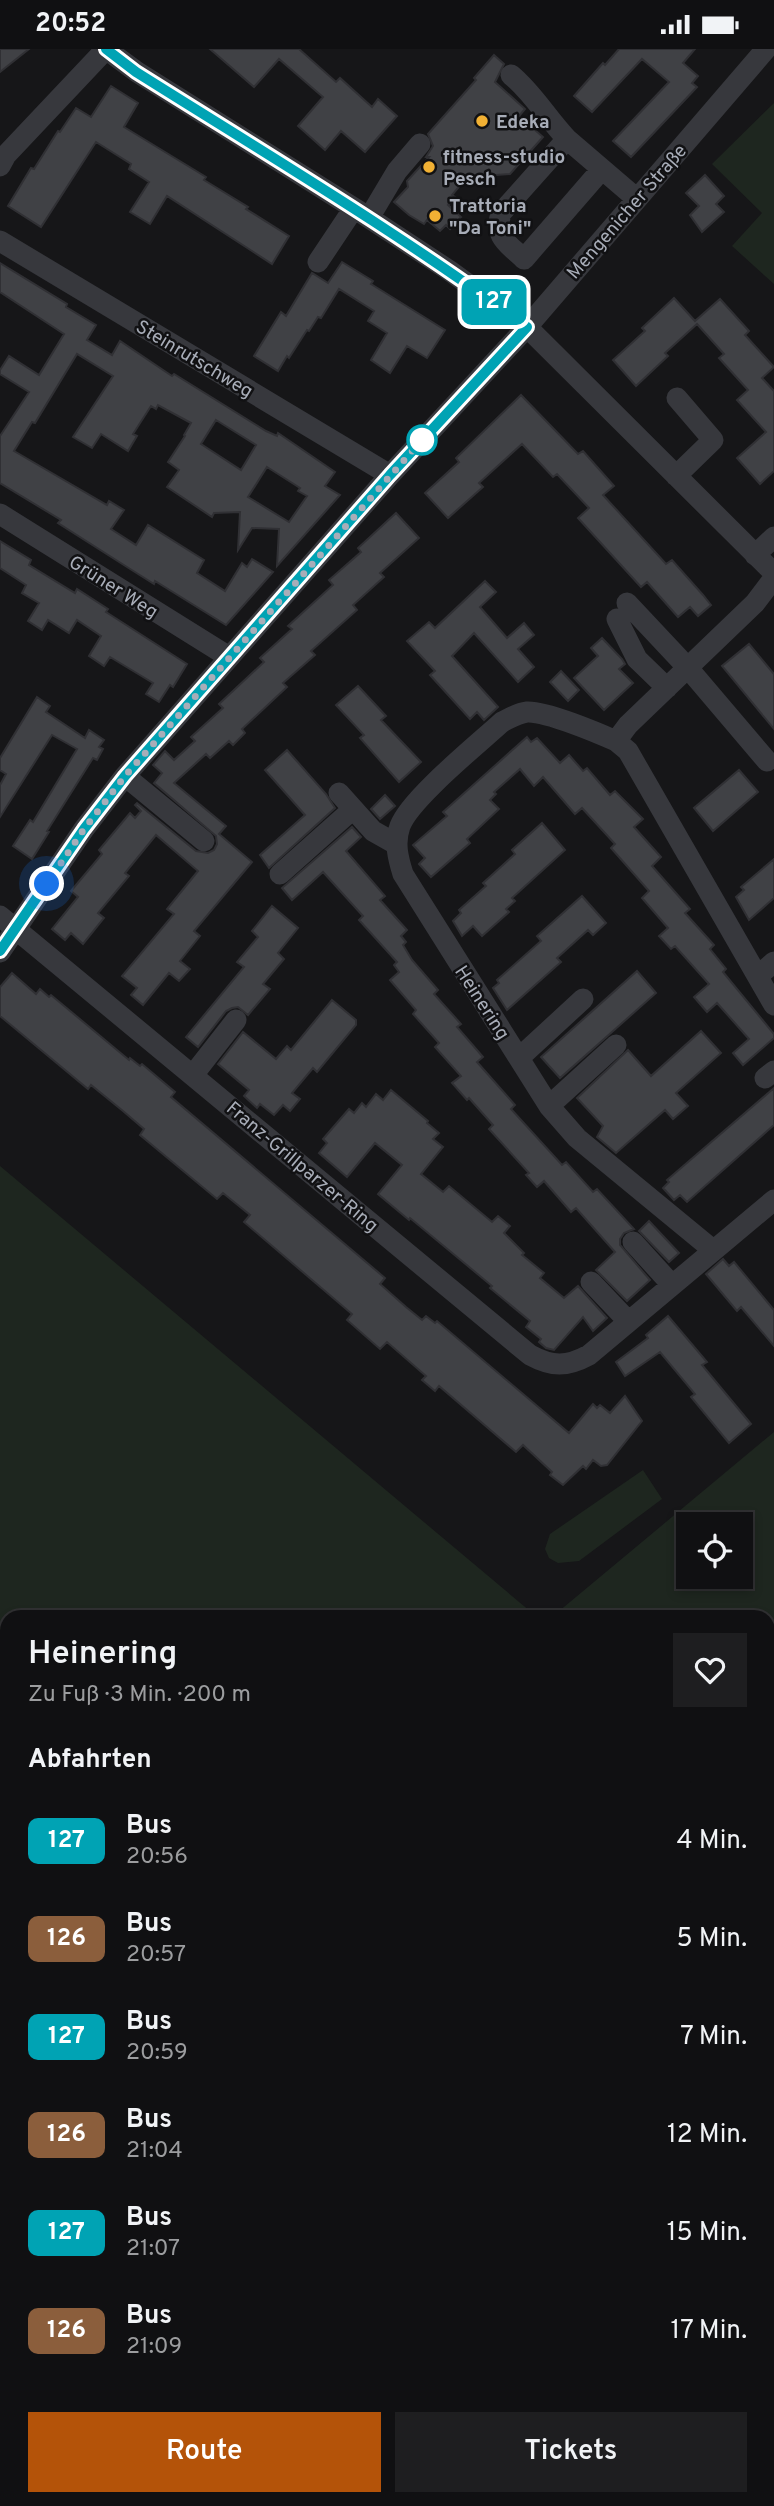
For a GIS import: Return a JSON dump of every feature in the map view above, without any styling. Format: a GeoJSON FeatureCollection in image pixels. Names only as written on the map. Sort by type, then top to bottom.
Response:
{"type":"FeatureCollection","features":[{"type":"Feature","properties":{"kind":"street"},"geometry":{"type":"LineString","coordinates":[[0,166],[6,155],[106,49],[136,72],[450,271],[527,327],[774,575],[755,603],[628,725],[616,741]]}},
{"type":"Feature","properties":{"kind":"street","name":"Mengenicher Straße"},"geometry":{"type":"LineString","coordinates":[[0,951],[8,922],[125,776],[390,475],[527,327],[762,50]]}},
{"type":"Feature","properties":{"kind":"street"},"geometry":{"type":"LineString","coordinates":[[511,75],[528,89],[545,116],[567,139],[637,199]]}},
{"type":"Feature","properties":{"kind":"street"},"geometry":{"type":"LineString","coordinates":[[567,139],[501,213],[497,226],[502,239],[524,259],[602,169]]}},
{"type":"Feature","properties":{"kind":"street"},"geometry":{"type":"LineString","coordinates":[[318,262],[420,145]]}},
{"type":"Feature","properties":{"kind":"street","name":"Steinrutschweg"},"geometry":{"type":"LineString","coordinates":[[0,241],[390,475]]}},
{"type":"Feature","properties":{"kind":"street"},"geometry":{"type":"LineString","coordinates":[[676,476],[713,440],[677,398]]}},
{"type":"Feature","properties":{"kind":"street","name":"Grüner Weg"},"geometry":{"type":"LineString","coordinates":[[0,514],[229,657]]}},
{"type":"Feature","properties":{"kind":"street"},"geometry":{"type":"LineString","coordinates":[[755,555],[774,537]]}},
{"type":"Feature","properties":{"kind":"street"},"geometry":{"type":"LineString","coordinates":[[667,688],[637,659],[622,611],[688,668],[767,761]]}},
{"type":"Feature","properties":{"kind":"street"},"geometry":{"type":"LineString","coordinates":[[339,793],[373,831],[396,844],[400,824],[419,799],[502,722],[515,715],[529,712],[542,714],[616,741],[628,751],[774,1005]]}},
{"type":"Feature","properties":{"kind":"street"},"geometry":{"type":"LineString","coordinates":[[125,776],[204,841]]}},
{"type":"Feature","properties":{"kind":"street"},"geometry":{"type":"LineString","coordinates":[[280,874],[353,809]]}},
{"type":"Feature","properties":{"kind":"street","name":"Heinering"},"geometry":{"type":"LineString","coordinates":[[396,844],[403,874],[549,1106],[577,1139],[713,1250]]}},
{"type":"Feature","properties":{"kind":"street","name":"Franz-Grillparzer-Ring"},"geometry":{"type":"LineString","coordinates":[[8,922],[530,1355],[544,1363],[568,1365],[589,1355],[628,1321]]}},
{"type":"Feature","properties":{"kind":"street"},"geometry":{"type":"LineString","coordinates":[[758,976],[774,962]]}},
{"type":"Feature","properties":{"kind":"street"},"geometry":{"type":"LineString","coordinates":[[519,1058],[583,999]]}},
{"type":"Feature","properties":{"kind":"street"},"geometry":{"type":"LineString","coordinates":[[193,1075],[236,1020]]}},
{"type":"Feature","properties":{"kind":"street"},"geometry":{"type":"LineString","coordinates":[[549,1106],[616,1045]]}},
{"type":"Feature","properties":{"kind":"street"},"geometry":{"type":"LineString","coordinates":[[592,1282],[628,1321],[774,1200]]}},
{"type":"Feature","properties":{"kind":"street"},"geometry":{"type":"LineString","coordinates":[[633,1242],[672,1285]]}},
{"type":"Feature","properties":{"kind":"shaded area"},"geometry":{"type":"Polygon","coordinates":[[[774,103],[774,284],[732,246],[762,213],[712,164],[774,103]]]}},
{"type":"Feature","properties":{"kind":"shaded area"},"geometry":{"type":"Polygon","coordinates":[[[0,1166],[529,1610],[0,1610],[0,1166]]]}},
{"type":"Feature","properties":{"kind":"shaded area"},"geometry":{"type":"Polygon","coordinates":[[[774,1432],[774,1610],[560,1610],[676,1514],[676,1589],[753,1589],[753,1512],[678,1512],[774,1432]]]}},
{"type":"Feature","properties":{"kind":"shaded area"},"geometry":{"type":"Polygon","coordinates":[[[643,1470],[662,1499],[579,1561],[558,1563],[549,1558],[545,1549],[550,1534],[643,1470]]]}},
{"type":"Feature","properties":{"kind":"building"},"geometry":{"type":"Polygon","coordinates":[[[0,49],[29,49],[0,72],[0,49]]]}},
{"type":"Feature","properties":{"kind":"building"},"geometry":{"type":"Polygon","coordinates":[[[210,49],[299,49],[336,82],[340,78],[372,107],[378,99],[397,116],[365,152],[341,131],[325,150],[298,126],[323,97],[279,59],[254,87],[210,49]]]}},
{"type":"Feature","properties":{"kind":"building"},"geometry":{"type":"Polygon","coordinates":[[[619,49],[695,49],[683,63],[698,76],[692,83],[697,87],[631,157],[613,141],[669,82],[642,59],[592,112],[574,96],[619,49]]]}},
{"type":"Feature","properties":{"kind":"building","name":"Edeka"},"geometry":{"type":"Polygon","coordinates":[[[494,55],[504,64],[495,82],[525,109],[519,116],[543,137],[510,174],[467,177],[452,195],[455,197],[448,205],[461,217],[450,229],[446,225],[440,231],[427,220],[424,224],[409,215],[394,202],[408,187],[407,181],[429,157],[426,157],[433,146],[428,134],[476,80],[474,78],[494,55]]]}},
{"type":"Feature","properties":{"kind":"building"},"geometry":{"type":"Polygon","coordinates":[[[111,86],[138,103],[124,127],[206,177],[204,180],[289,236],[272,264],[167,196],[150,224],[130,212],[149,182],[129,169],[131,164],[96,142],[41,227],[8,206],[31,168],[34,169],[76,108],[91,117],[111,86]]]}},
{"type":"Feature","properties":{"kind":"building"},"geometry":{"type":"Polygon","coordinates":[[[705,175],[724,196],[716,204],[724,212],[702,232],[690,215],[699,206],[686,193],[705,175]]]}},
{"type":"Feature","properties":{"kind":"building"},"geometry":{"type":"Polygon","coordinates":[[[342,262],[373,281],[371,284],[445,330],[427,358],[407,346],[390,373],[371,360],[387,333],[368,321],[374,311],[339,289],[321,318],[318,317],[309,331],[307,330],[278,371],[254,356],[281,312],[286,316],[312,273],[328,283],[342,262]]]}},
{"type":"Feature","properties":{"kind":"building"},"geometry":{"type":"Polygon","coordinates":[[[0,263],[96,325],[87,340],[112,355],[120,341],[172,376],[174,374],[266,431],[277,436],[278,433],[335,472],[325,486],[340,495],[277,566],[279,529],[252,528],[238,550],[240,512],[214,513],[212,517],[167,487],[179,470],[168,462],[191,423],[158,405],[156,409],[151,406],[133,434],[137,436],[128,451],[101,434],[92,448],[73,437],[113,376],[77,354],[35,423],[32,422],[14,451],[107,505],[109,501],[124,510],[111,529],[136,545],[148,525],[204,560],[197,573],[225,591],[242,563],[247,567],[252,559],[273,572],[226,625],[155,581],[154,584],[58,523],[61,520],[0,483],[0,436],[29,392],[0,374],[0,370],[9,356],[39,375],[64,334],[0,292],[0,263]],[[216,420],[201,444],[241,470],[256,445],[216,420]],[[267,467],[248,497],[289,522],[307,496],[298,491],[300,488],[267,467]]]}},
{"type":"Feature","properties":{"kind":"building"},"geometry":{"type":"Polygon","coordinates":[[[674,298],[695,321],[720,299],[749,331],[745,335],[774,367],[762,378],[774,391],[774,471],[760,484],[737,458],[766,432],[737,400],[748,390],[719,358],[724,354],[697,324],[665,353],[668,356],[636,386],[613,360],[645,331],[642,328],[674,298]]]}},
{"type":"Feature","properties":{"kind":"building"},"geometry":{"type":"Polygon","coordinates":[[[521,395],[578,454],[583,451],[614,486],[603,495],[666,564],[672,560],[711,605],[698,616],[690,607],[678,617],[647,582],[641,587],[578,518],[589,508],[557,474],[553,477],[522,444],[479,483],[483,487],[448,518],[425,493],[459,462],[456,458],[521,395]]]}},
{"type":"Feature","properties":{"kind":"building"},"geometry":{"type":"Polygon","coordinates":[[[396,513],[419,538],[380,573],[384,577],[353,605],[357,610],[311,651],[315,655],[283,683],[287,687],[242,729],[245,733],[233,745],[229,741],[210,758],[206,754],[174,783],[226,826],[219,834],[252,862],[194,931],[200,936],[180,961],[190,969],[179,981],[169,973],[143,1005],[131,995],[137,988],[122,976],[174,914],[167,909],[198,871],[156,835],[125,873],[129,876],[98,913],[104,918],[83,944],[71,933],[65,940],[52,929],[78,897],[71,891],[102,854],[99,850],[130,813],[135,818],[141,811],[135,805],[137,803],[196,851],[208,853],[214,850],[217,844],[216,836],[154,783],[162,773],[153,765],[165,751],[174,760],[195,741],[191,737],[223,708],[219,704],[264,662],[260,658],[292,629],[288,626],[333,585],[329,580],[361,552],[358,548],[396,513]]]}},
{"type":"Feature","properties":{"kind":"building"},"geometry":{"type":"Polygon","coordinates":[[[0,541],[31,560],[29,565],[75,593],[77,589],[108,609],[106,612],[187,664],[173,687],[170,685],[159,702],[146,694],[153,683],[110,657],[104,666],[89,656],[101,636],[77,620],[69,633],[48,620],[42,630],[28,621],[39,603],[22,593],[26,585],[0,568],[0,541]]]}},
{"type":"Feature","properties":{"kind":"building"},"geometry":{"type":"Polygon","coordinates":[[[485,581],[496,592],[480,607],[507,638],[524,623],[534,635],[518,649],[534,667],[518,682],[474,633],[452,656],[498,707],[484,720],[477,712],[470,719],[430,675],[435,671],[407,641],[429,622],[435,628],[485,581]]]}},
{"type":"Feature","properties":{"kind":"building"},"geometry":{"type":"Polygon","coordinates":[[[602,638],[622,659],[625,664],[619,669],[633,683],[604,710],[574,678],[598,656],[591,648],[602,638]]]}},
{"type":"Feature","properties":{"kind":"building"},"geometry":{"type":"Polygon","coordinates":[[[749,644],[774,674],[774,729],[722,666],[749,644]]]}},
{"type":"Feature","properties":{"kind":"building"},"geometry":{"type":"Polygon","coordinates":[[[561,671],[579,690],[568,701],[550,682],[561,671]]]}},
{"type":"Feature","properties":{"kind":"building"},"geometry":{"type":"Polygon","coordinates":[[[358,686],[386,716],[381,720],[421,762],[399,782],[360,738],[364,735],[336,705],[358,686]]]}},
{"type":"Feature","properties":{"kind":"building"},"geometry":{"type":"Polygon","coordinates":[[[37,697],[50,706],[46,712],[85,738],[89,730],[104,740],[99,747],[103,749],[97,760],[93,758],[32,859],[13,846],[30,820],[33,822],[77,749],[52,735],[0,817],[0,785],[6,774],[0,770],[0,758],[37,697]]]}},
{"type":"Feature","properties":{"kind":"building"},"geometry":{"type":"Polygon","coordinates":[[[527,737],[531,742],[537,738],[560,763],[569,755],[583,771],[587,768],[610,795],[615,791],[643,819],[634,827],[661,857],[652,866],[690,909],[685,913],[714,945],[710,949],[726,969],[723,972],[774,1034],[774,1038],[743,1065],[733,1053],[749,1039],[717,1003],[707,1012],[694,997],[709,984],[675,946],[671,949],[659,936],[668,928],[642,898],[649,891],[611,848],[615,844],[582,808],[575,814],[543,777],[534,786],[520,769],[494,792],[496,794],[490,800],[499,809],[467,839],[470,843],[431,877],[419,864],[425,858],[413,845],[447,816],[443,812],[527,737]]]}},
{"type":"Feature","properties":{"kind":"building"},"geometry":{"type":"Polygon","coordinates":[[[287,750],[335,808],[269,868],[260,855],[305,815],[265,770],[287,750]]]}},
{"type":"Feature","properties":{"kind":"building"},"geometry":{"type":"Polygon","coordinates":[[[739,770],[758,792],[713,831],[694,808],[739,770]]]}},
{"type":"Feature","properties":{"kind":"building"},"geometry":{"type":"Polygon","coordinates":[[[385,795],[395,806],[380,819],[371,809],[385,795]]]}},
{"type":"Feature","properties":{"kind":"building"},"geometry":{"type":"Polygon","coordinates":[[[542,823],[565,850],[512,898],[515,901],[506,909],[509,912],[482,936],[473,926],[462,936],[453,921],[461,913],[459,910],[486,886],[483,883],[515,854],[512,850],[542,823]]]}},
{"type":"Feature","properties":{"kind":"building"},"geometry":{"type":"Polygon","coordinates":[[[352,827],[361,837],[346,851],[385,896],[380,900],[407,930],[401,936],[406,942],[403,945],[412,960],[438,990],[434,994],[461,1024],[457,1027],[483,1057],[477,1062],[515,1105],[511,1109],[562,1165],[566,1162],[593,1192],[597,1189],[634,1229],[624,1233],[620,1245],[650,1280],[627,1301],[596,1270],[615,1252],[576,1208],[571,1212],[544,1181],[537,1187],[526,1175],[529,1173],[489,1129],[493,1125],[452,1083],[461,1076],[435,1047],[439,1043],[413,1014],[416,1010],[390,980],[399,972],[394,965],[397,962],[359,920],[363,916],[323,872],[292,900],[282,888],[352,827]]]}},
{"type":"Feature","properties":{"kind":"building"},"geometry":{"type":"Polygon","coordinates":[[[774,859],[774,898],[749,920],[736,897],[744,890],[741,887],[774,859]]]}},
{"type":"Feature","properties":{"kind":"building"},"geometry":{"type":"Polygon","coordinates":[[[582,896],[606,923],[593,935],[588,930],[557,958],[561,962],[507,1010],[493,988],[499,983],[497,980],[541,941],[537,936],[582,896]]]}},
{"type":"Feature","properties":{"kind":"building"},"geometry":{"type":"Polygon","coordinates":[[[272,906],[298,928],[278,953],[284,959],[263,984],[270,989],[248,1015],[238,1007],[226,1011],[198,1047],[186,1037],[244,967],[237,962],[258,937],[252,931],[272,906]]]}},
{"type":"Feature","properties":{"kind":"building"},"geometry":{"type":"Polygon","coordinates":[[[637,971],[656,993],[560,1078],[541,1057],[637,971]]]}},
{"type":"Feature","properties":{"kind":"building"},"geometry":{"type":"Polygon","coordinates":[[[12,973],[36,994],[40,989],[49,997],[51,995],[129,1060],[130,1058],[140,1066],[142,1064],[175,1092],[171,1097],[385,1278],[380,1284],[406,1307],[422,1320],[426,1316],[435,1323],[437,1321],[569,1433],[593,1404],[597,1408],[600,1405],[610,1413],[625,1396],[642,1421],[607,1465],[601,1466],[593,1460],[586,1469],[583,1466],[563,1485],[550,1475],[552,1472],[523,1445],[516,1452],[439,1386],[435,1391],[422,1380],[426,1376],[387,1342],[380,1349],[347,1320],[352,1314],[244,1222],[250,1215],[223,1193],[217,1199],[140,1135],[144,1129],[123,1111],[91,1085],[88,1089],[0,1016],[0,987],[12,973]]]}},
{"type":"Feature","properties":{"kind":"building"},"geometry":{"type":"Polygon","coordinates":[[[332,1000],[356,1020],[356,1025],[317,1072],[313,1068],[292,1093],[300,1099],[290,1111],[283,1105],[274,1115],[260,1104],[257,1108],[244,1096],[249,1090],[218,1064],[243,1032],[276,1059],[287,1046],[291,1050],[332,1000]]]}},
{"type":"Feature","properties":{"kind":"building"},"geometry":{"type":"Polygon","coordinates":[[[701,1031],[721,1053],[676,1093],[688,1106],[673,1119],[665,1110],[616,1153],[597,1137],[603,1126],[577,1098],[628,1050],[651,1076],[701,1031]]]}},
{"type":"Feature","properties":{"kind":"building"},"geometry":{"type":"Polygon","coordinates":[[[774,1088],[774,1125],[687,1202],[680,1195],[674,1200],[663,1188],[669,1182],[667,1180],[774,1088]]]}},
{"type":"Feature","properties":{"kind":"building"},"geometry":{"type":"Polygon","coordinates":[[[391,1090],[439,1133],[433,1139],[443,1147],[421,1174],[443,1192],[449,1186],[492,1222],[498,1216],[510,1226],[504,1233],[524,1253],[522,1255],[544,1273],[540,1278],[564,1298],[578,1286],[607,1318],[593,1331],[583,1317],[554,1350],[546,1348],[539,1342],[541,1339],[526,1327],[530,1321],[490,1288],[492,1286],[378,1194],[402,1165],[375,1143],[347,1177],[319,1153],[327,1143],[323,1139],[349,1109],[354,1113],[362,1103],[366,1107],[376,1094],[383,1100],[391,1090]]]}},
{"type":"Feature","properties":{"kind":"building"},"geometry":{"type":"Polygon","coordinates":[[[649,1221],[679,1253],[669,1262],[639,1231],[649,1221]]]}},
{"type":"Feature","properties":{"kind":"building"},"geometry":{"type":"Polygon","coordinates":[[[723,1259],[729,1266],[734,1262],[774,1310],[774,1346],[741,1307],[737,1311],[706,1274],[723,1259]]]}},
{"type":"Feature","properties":{"kind":"building"},"geometry":{"type":"Polygon","coordinates":[[[668,1316],[707,1362],[702,1365],[751,1424],[729,1443],[691,1397],[695,1394],[660,1352],[625,1376],[616,1362],[648,1338],[646,1335],[668,1316]]]}},
{"type":"Feature","properties":{"kind":"bus line","name":"127"},"geometry":{"type":"LineString","coordinates":[[0,951],[84,829],[125,776],[390,475],[527,327],[450,271],[136,72],[106,49]]}},
{"type":"Feature","properties":{"kind":"place","name":"Edeka"},"geometry":{"type":"Point","coordinates":[482,121]}},
{"type":"Feature","properties":{"kind":"place","name":"fitness-studio Pesch"},"geometry":{"type":"Point","coordinates":[429,167]}},
{"type":"Feature","properties":{"kind":"place","name":"Trattoria \"Da Toni\""},"geometry":{"type":"Point","coordinates":[435,216]}},
{"type":"Feature","properties":{"kind":"route"},"geometry":{"type":"LineString","coordinates":[[47,884],[84,829],[125,776],[422,440]]}}]}
